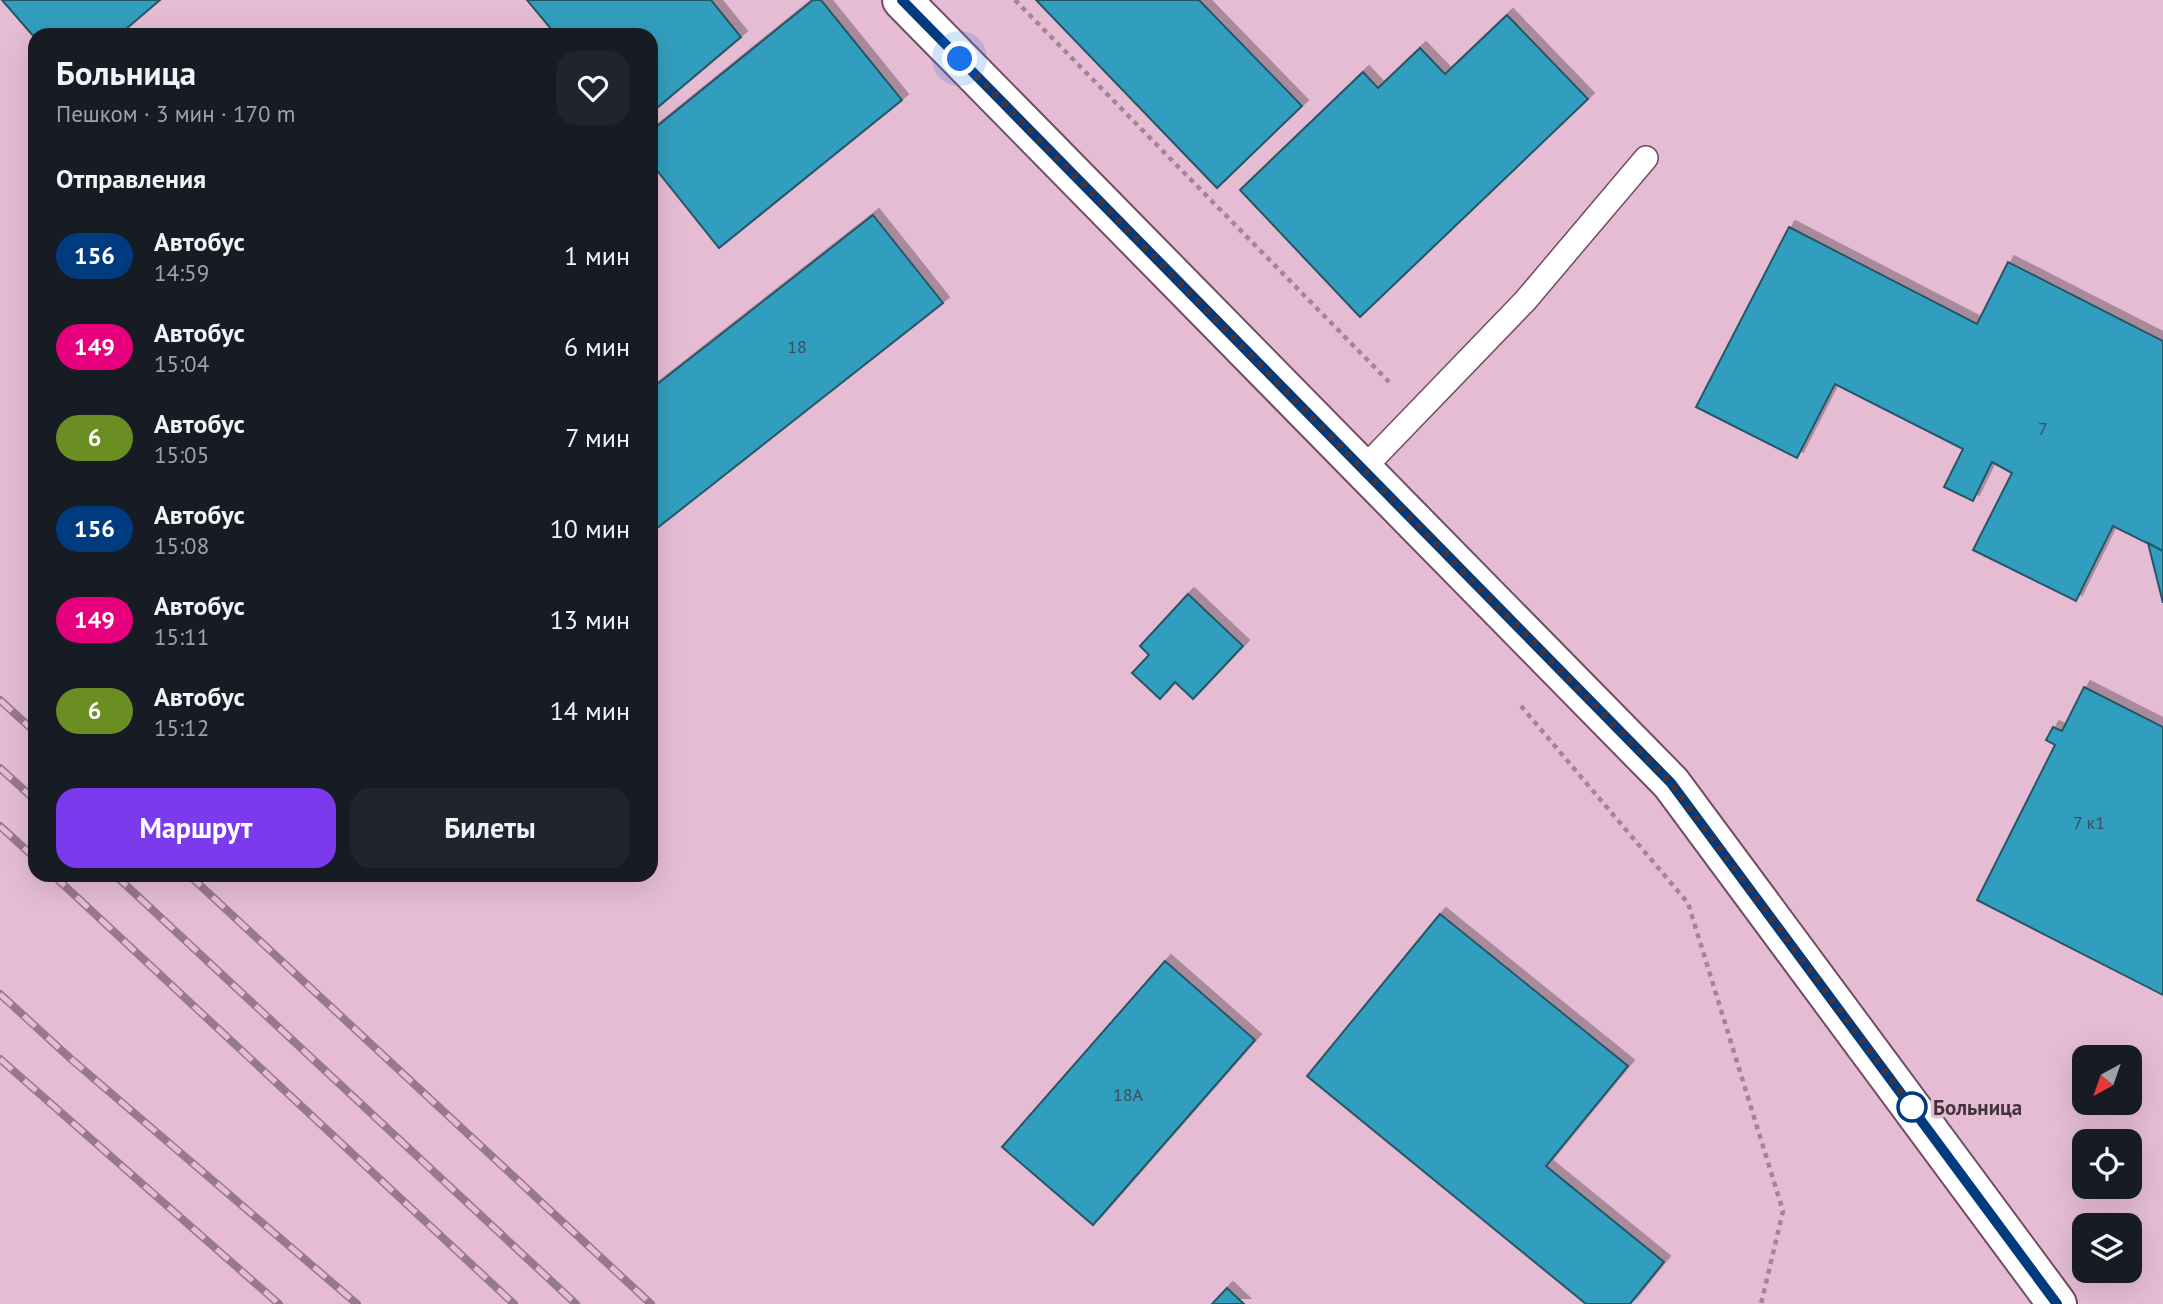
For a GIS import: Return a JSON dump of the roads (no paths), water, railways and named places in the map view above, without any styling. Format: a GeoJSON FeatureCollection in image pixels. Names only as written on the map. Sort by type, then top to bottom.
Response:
{"type":"FeatureCollection","features":[{"type":"Feature","properties":{"kind":"main road"},"geometry":{"type":"LineString","coordinates":[[902,0],[1671,783],[2057,1304]]}},
{"type":"Feature","properties":{"kind":"lane"},"geometry":{"type":"LineString","coordinates":[[1363,470],[1525,301],[1646,158]]}},
{"type":"Feature","properties":{"kind":"railway"},"geometry":{"type":"LineString","coordinates":[[0,700],[28,726]]}},
{"type":"Feature","properties":{"kind":"railway"},"geometry":{"type":"LineString","coordinates":[[0,768],[28,794]]}},
{"type":"Feature","properties":{"kind":"railway"},"geometry":{"type":"LineString","coordinates":[[0,826],[28,852]]}},
{"type":"Feature","properties":{"kind":"railway"},"geometry":{"type":"LineString","coordinates":[[61,882],[514,1304]]}},
{"type":"Feature","properties":{"kind":"railway"},"geometry":{"type":"LineString","coordinates":[[123,882],[576,1304]]}},
{"type":"Feature","properties":{"kind":"railway"},"geometry":{"type":"LineString","coordinates":[[197,882],[651,1304]]}},
{"type":"Feature","properties":{"kind":"railway"},"geometry":{"type":"LineString","coordinates":[[0,994],[71,1059],[357,1304]]}},
{"type":"Feature","properties":{"kind":"railway"},"geometry":{"type":"LineString","coordinates":[[0,1059],[279,1304]]}},
{"type":"Feature","properties":{"kind":"place","name":"Больница"},"geometry":{"type":"Point","coordinates":[1912,1107]}}]}
